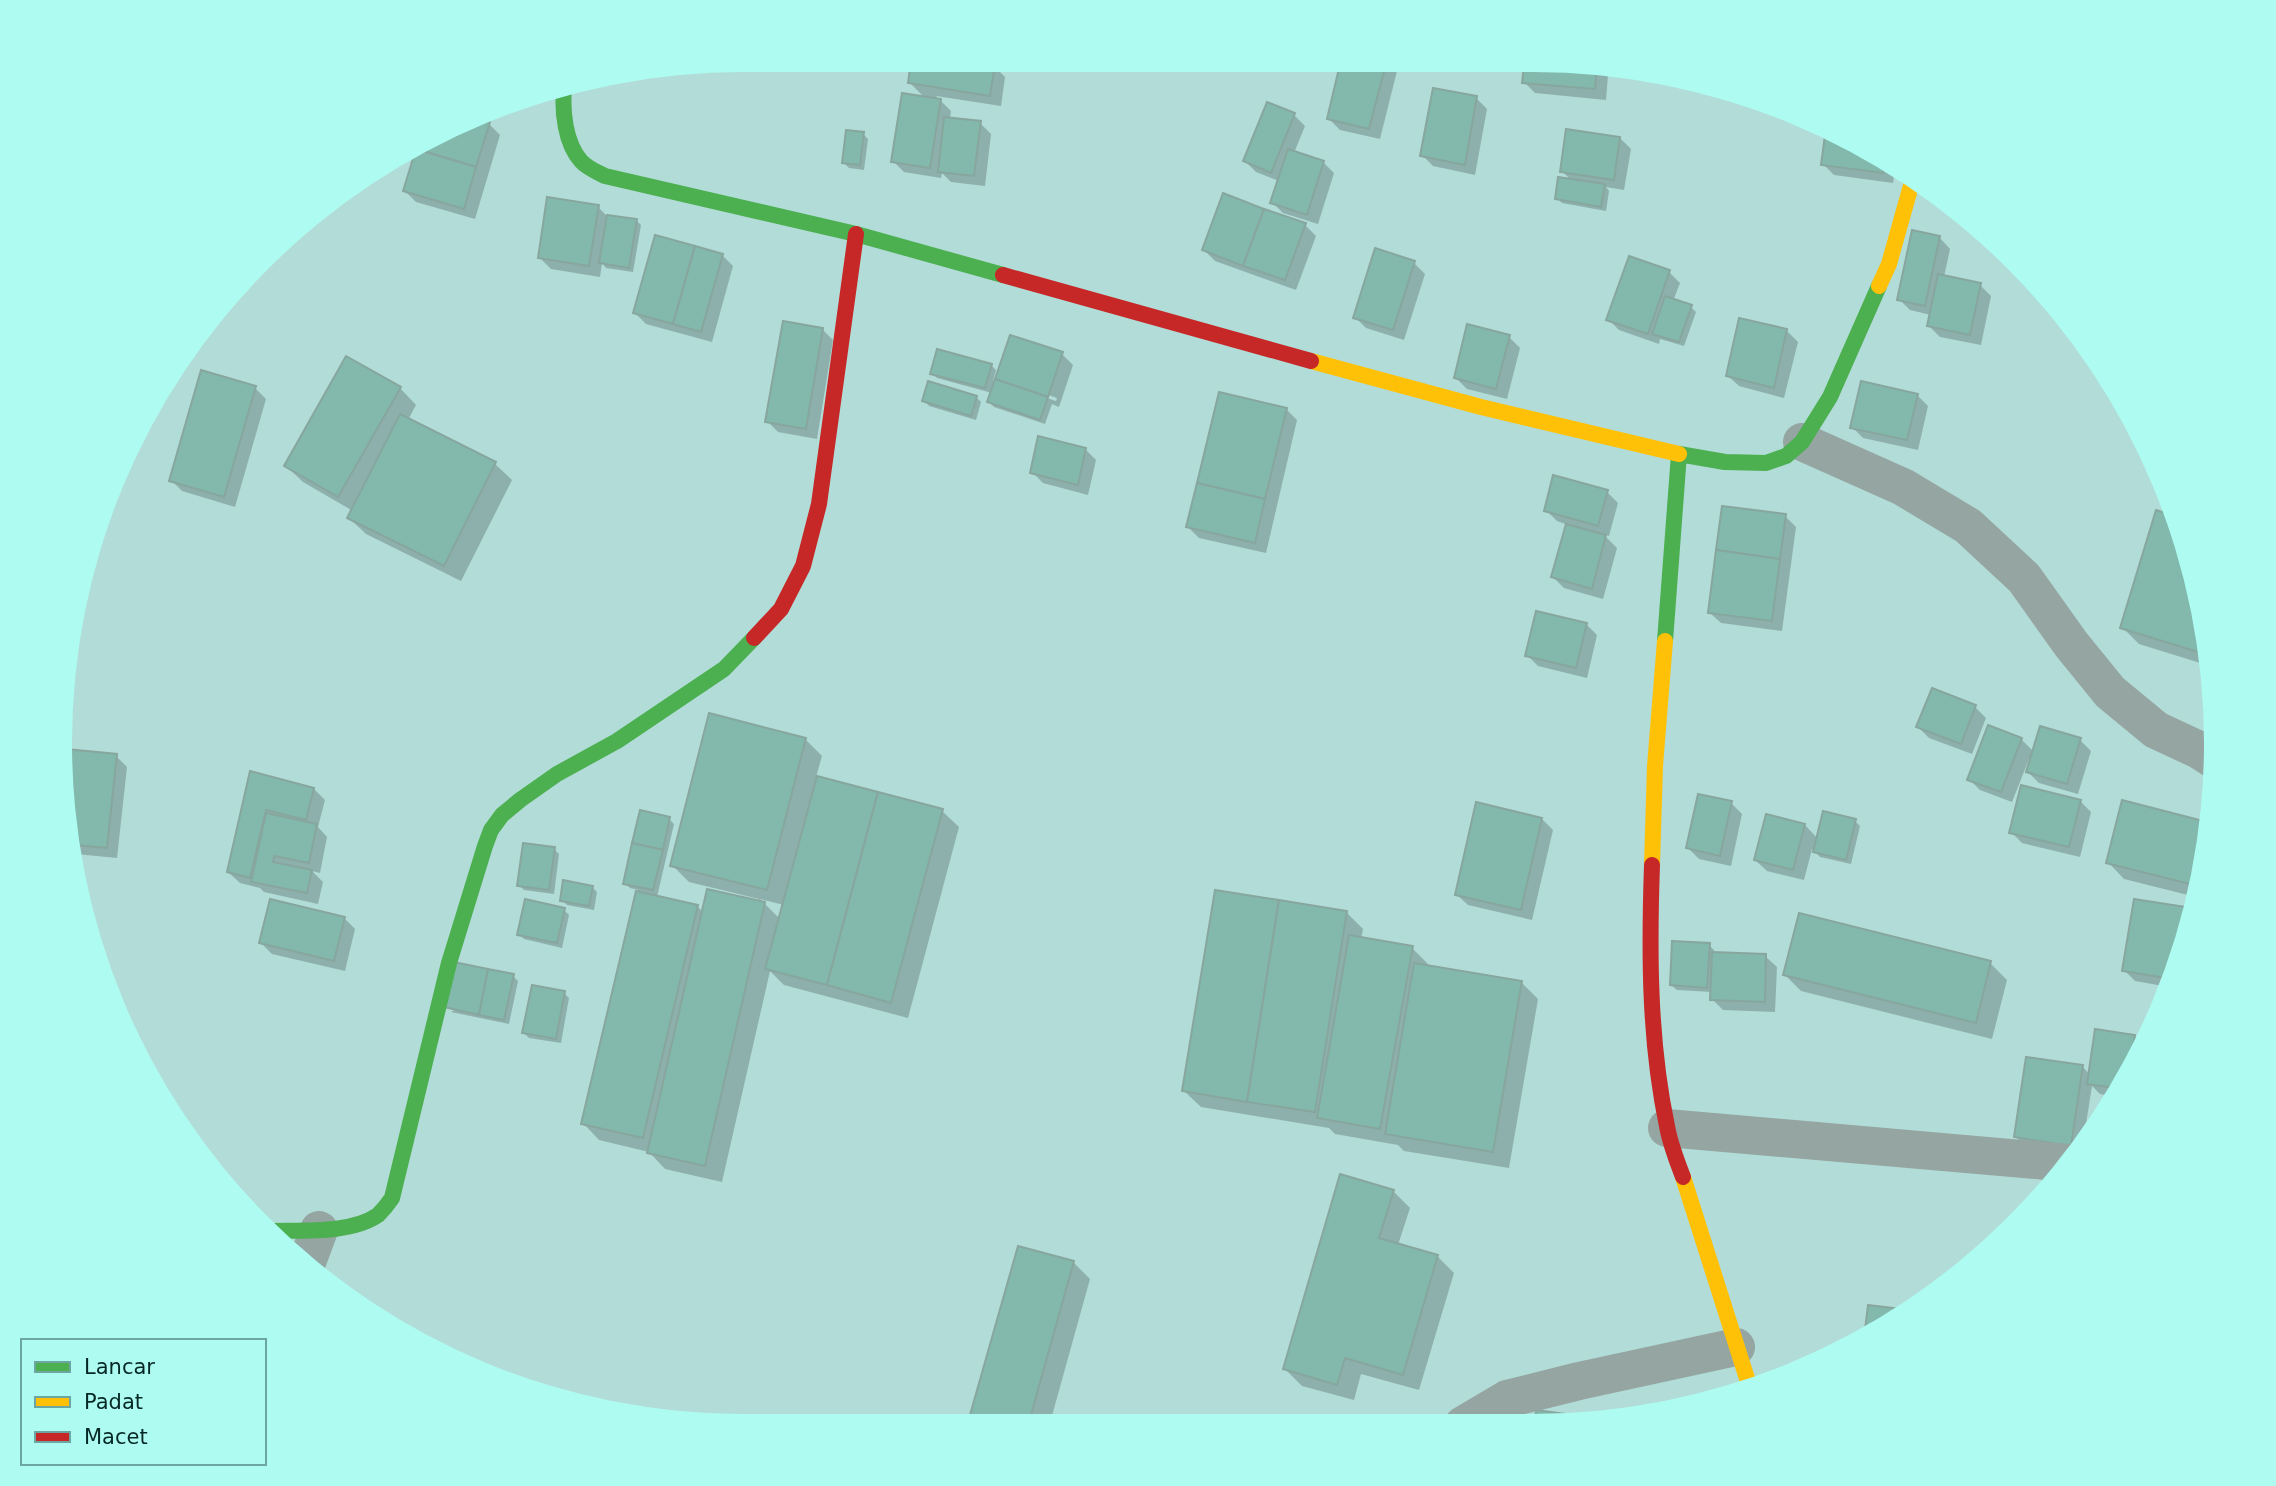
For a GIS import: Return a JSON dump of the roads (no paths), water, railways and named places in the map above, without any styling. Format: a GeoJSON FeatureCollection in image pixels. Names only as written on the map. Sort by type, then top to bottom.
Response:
{"type":"FeatureCollection","features":[{"type":"Feature","properties":{"kind":"street"},"geometry":{"type":"LineString","coordinates":[[563,97],[568,135],[581,161],[606,176],[856,234],[1402,386],[1679,454],[1725,462],[1766,464],[1786,456],[1802,442],[1830,397],[1889,264],[1910,188]]}},
{"type":"Feature","properties":{"kind":"street"},"geometry":{"type":"LineString","coordinates":[[282,1231],[319,1230],[360,1223],[377,1216],[392,1198],[449,963],[485,846],[496,823],[520,800],[617,741],[724,668],[781,609],[803,566],[819,504],[856,234]]}},
{"type":"Feature","properties":{"kind":"street"},"geometry":{"type":"LineString","coordinates":[[1802,442],[1903,487],[1968,526],[2024,578],[2071,644],[2110,692],[2156,730],[2204,753]]}},
{"type":"Feature","properties":{"kind":"street"},"geometry":{"type":"LineString","coordinates":[[1679,454],[1655,766],[1650,918],[1654,1039],[1667,1128],[1748,1379]]}},
{"type":"Feature","properties":{"kind":"street"},"geometry":{"type":"LineString","coordinates":[[1667,1128],[2058,1162]]}},
{"type":"Feature","properties":{"kind":"street"},"geometry":{"type":"LineString","coordinates":[[309,1256],[319,1230]]}},
{"type":"Feature","properties":{"kind":"street"},"geometry":{"type":"LineString","coordinates":[[1481,1414],[1507,1399],[1736,1348]]}}]}
